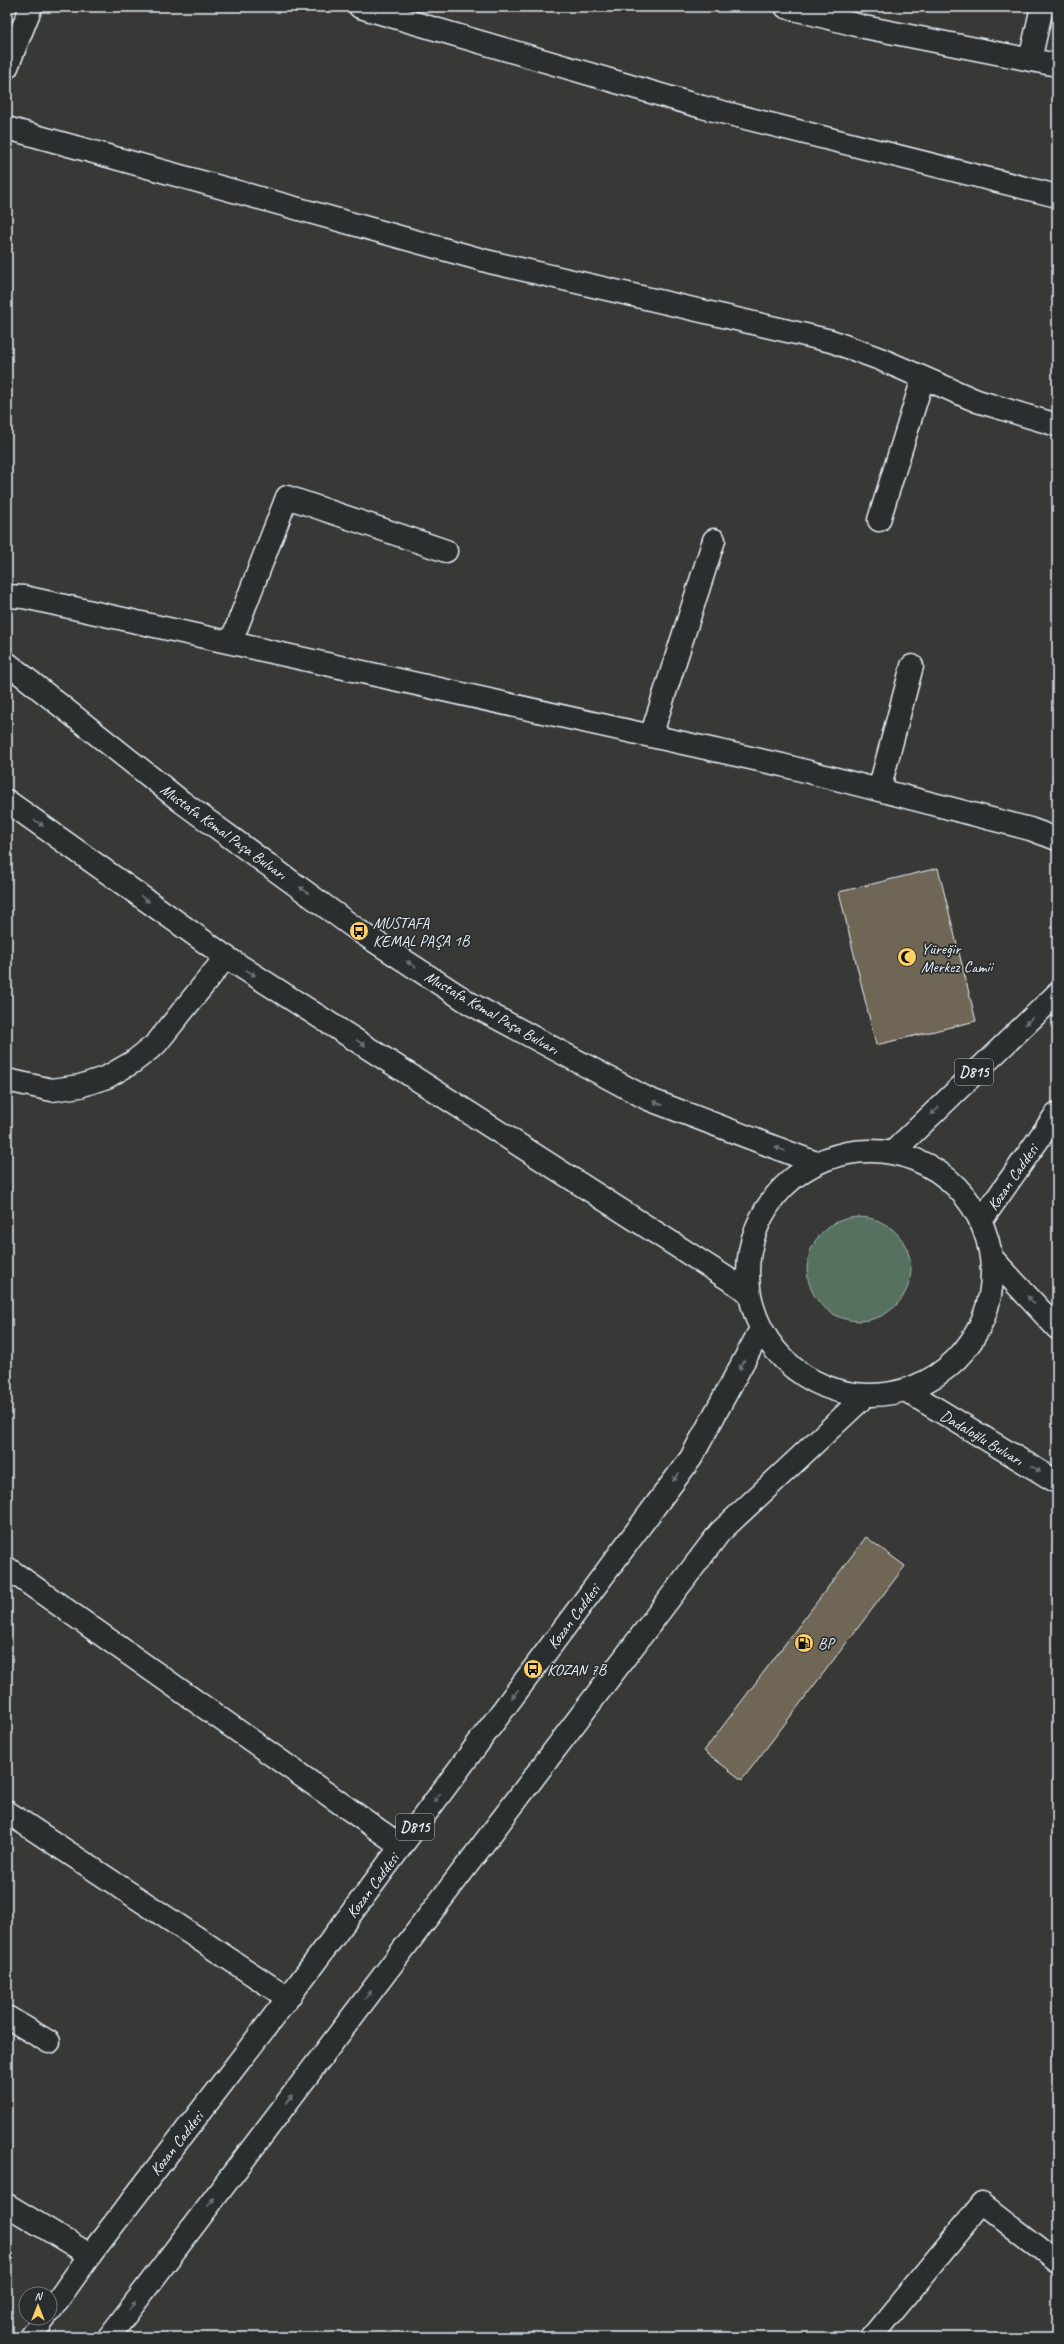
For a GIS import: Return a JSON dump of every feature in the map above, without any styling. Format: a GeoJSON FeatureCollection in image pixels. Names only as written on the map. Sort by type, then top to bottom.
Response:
{"type":"FeatureCollection","features":[{"type":"Feature","properties":{"kind":"main road"},"geometry":{"type":"LineString","coordinates":[[7,67],[31,7]]}},
{"type":"Feature","properties":{"kind":"main road"},"geometry":{"type":"LineString","coordinates":[[360,7],[702,107],[1057,196]]}},
{"type":"Feature","properties":{"kind":"main road"},"geometry":{"type":"LineString","coordinates":[[786,7],[864,27],[1057,65]]}},
{"type":"Feature","properties":{"kind":"main road"},"geometry":{"type":"LineString","coordinates":[[1030,60],[1042,7]]}},
{"type":"Feature","properties":{"kind":"main road"},"geometry":{"type":"LineString","coordinates":[[7,128],[490,262],[831,341],[880,359],[977,401],[1057,425]]}},
{"type":"Feature","properties":{"kind":"main road"},"geometry":{"type":"LineString","coordinates":[[879,520],[923,378]]}},
{"type":"Feature","properties":{"kind":"main road"},"geometry":{"type":"LineString","coordinates":[[230,642],[287,497],[446,551]]}},
{"type":"Feature","properties":{"kind":"main road"},"geometry":{"type":"LineString","coordinates":[[651,736],[714,540]]}},
{"type":"Feature","properties":{"kind":"main road"},"geometry":{"type":"LineString","coordinates":[[7,596],[24,597],[651,736],[879,790],[1030,830],[1057,839]]}},
{"type":"Feature","properties":{"kind":"main road","name":"Mustafa Kemal Paşa Bulvarı"},"geometry":{"type":"LineString","coordinates":[[7,663],[182,802],[359,930],[471,1004],[648,1099],[816,1163]]}},
{"type":"Feature","properties":{"kind":"main road"},"geometry":{"type":"LineString","coordinates":[[879,790],[912,666]]}},
{"type":"Feature","properties":{"kind":"main road"},"geometry":{"type":"LineString","coordinates":[[7,800],[226,957],[747,1291]]}},
{"type":"Feature","properties":{"kind":"main road"},"geometry":{"type":"LineString","coordinates":[[7,1080],[52,1090],[80,1086],[107,1077],[133,1062],[156,1044],[226,957]]}},
{"type":"Feature","properties":{"kind":"main road","name":"D815"},"geometry":{"type":"LineString","coordinates":[[892,1153],[1057,994]]}},
{"type":"Feature","properties":{"kind":"main road","name":"Kozan Caddesi"},"geometry":{"type":"LineString","coordinates":[[981,1221],[1057,1113]]}},
{"type":"Feature","properties":{"kind":"main road"},"geometry":{"type":"LineString","coordinates":[[854,1151],[892,1153],[929,1165],[959,1189],[981,1221],[992,1258],[990,1300],[974,1340],[945,1371],[907,1391],[865,1396],[823,1387],[787,1365],[760,1331],[747,1291],[748,1252],[761,1216],[784,1185],[816,1163],[854,1151]]}},
{"type":"Feature","properties":{"kind":"main road"},"geometry":{"type":"LineString","coordinates":[[992,1258],[1057,1328]]}},
{"type":"Feature","properties":{"kind":"main road","name":"Kozan Caddesi"},"geometry":{"type":"LineString","coordinates":[[58,2300],[90,2255],[288,1998],[691,1458],[760,1331]]}},
{"type":"Feature","properties":{"kind":"main road","name":"Dadaloğlu Bulvarı"},"geometry":{"type":"LineString","coordinates":[[907,1391],[1057,1482]]}},
{"type":"Feature","properties":{"kind":"main road"},"geometry":{"type":"LineString","coordinates":[[109,2337],[720,1532],[865,1396]]}},
{"type":"Feature","properties":{"kind":"main road"},"geometry":{"type":"LineString","coordinates":[[7,1568],[401,1846]]}},
{"type":"Feature","properties":{"kind":"main road"},"geometry":{"type":"LineString","coordinates":[[7,1812],[288,1998]]}},
{"type":"Feature","properties":{"kind":"main road"},"geometry":{"type":"LineString","coordinates":[[7,2017],[50,2042]]}},
{"type":"Feature","properties":{"kind":"main road"},"geometry":{"type":"LineString","coordinates":[[872,2337],[982,2204],[1057,2262]]}},
{"type":"Feature","properties":{"kind":"main road"},"geometry":{"type":"LineString","coordinates":[[7,2205],[90,2255]]}},
{"type":"Feature","properties":{"kind":"main road"},"geometry":{"type":"LineString","coordinates":[[31,2337],[39,2326]]}},
{"type":"Feature","properties":{"kind":"green space"},"geometry":{"type":"Polygon","coordinates":[[[859,1217],[879,1221],[896,1232],[907,1249],[911,1269],[907,1289],[896,1306],[879,1317],[859,1321],[839,1317],[822,1306],[811,1289],[807,1269],[811,1249],[822,1232],[839,1221],[859,1217]]]}},
{"type":"Feature","properties":{"kind":"building","name":"Yüreğir Merkez Camii"},"geometry":{"type":"Polygon","coordinates":[[[938,868],[976,1021],[876,1045],[839,892],[938,868]]]}},
{"type":"Feature","properties":{"kind":"building"},"geometry":{"type":"Polygon","coordinates":[[[866,1537],[905,1566],[742,1780],[704,1751],[866,1537]]]}},
{"type":"Feature","properties":{"kind":"place","name":"MUSTAFA KEMAL PAŞA 1B"},"geometry":{"type":"Point","coordinates":[359,931]}},
{"type":"Feature","properties":{"kind":"place","name":"Yüreğir Merkez Camii"},"geometry":{"type":"Point","coordinates":[907,957]}},
{"type":"Feature","properties":{"kind":"place","name":"BP"},"geometry":{"type":"Point","coordinates":[804,1643]}},
{"type":"Feature","properties":{"kind":"place","name":"KOZAN 7B"},"geometry":{"type":"Point","coordinates":[533,1669]}}]}
